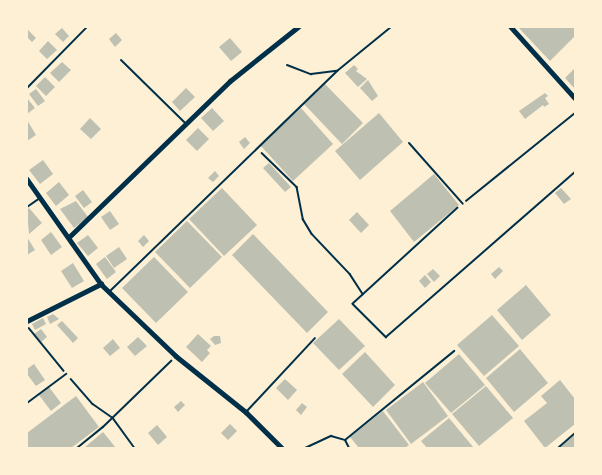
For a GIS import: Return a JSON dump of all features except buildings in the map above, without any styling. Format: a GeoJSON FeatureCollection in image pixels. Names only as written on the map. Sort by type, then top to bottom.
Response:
{"type":"FeatureCollection","features":[{"type":"Feature","properties":{"kind":"street"},"geometry":{"type":"LineString","coordinates":[[69,237],[230,81],[298,27]]}},
{"type":"Feature","properties":{"kind":"street"},"geometry":{"type":"LineString","coordinates":[[511,27],[575,98]]}},
{"type":"Feature","properties":{"kind":"street"},"geometry":{"type":"LineString","coordinates":[[27,179],[101,284],[176,356],[246,412],[282,448]]}},
{"type":"Feature","properties":{"kind":"street"},"geometry":{"type":"LineString","coordinates":[[27,323],[101,284]]}},
{"type":"Feature","properties":{"kind":"lane"},"geometry":{"type":"LineString","coordinates":[[27,88],[87,27]]}},
{"type":"Feature","properties":{"kind":"lane"},"geometry":{"type":"LineString","coordinates":[[109,292],[337,70],[391,27]]}},
{"type":"Feature","properties":{"kind":"lane"},"geometry":{"type":"LineString","coordinates":[[121,60],[185,123]]}},
{"type":"Feature","properties":{"kind":"lane"},"geometry":{"type":"LineString","coordinates":[[287,65],[311,74],[337,70]]}},
{"type":"Feature","properties":{"kind":"lane"},"geometry":{"type":"LineString","coordinates":[[409,143],[463,204]]}},
{"type":"Feature","properties":{"kind":"lane"},"geometry":{"type":"LineString","coordinates":[[27,207],[40,198]]}},
{"type":"Feature","properties":{"kind":"lane"},"geometry":{"type":"LineString","coordinates":[[246,412],[315,338]]}},
{"type":"Feature","properties":{"kind":"lane"},"geometry":{"type":"LineString","coordinates":[[345,440],[454,351]]}},
{"type":"Feature","properties":{"kind":"lane"},"geometry":{"type":"LineString","coordinates":[[27,403],[66,374]]}},
{"type":"Feature","properties":{"kind":"lane"},"geometry":{"type":"LineString","coordinates":[[305,448],[331,436],[345,440],[350,448]]}},
{"type":"Feature","properties":{"kind":"path"},"geometry":{"type":"LineString","coordinates":[[257,148],[297,187],[303,219],[312,234],[350,274],[363,295]]}},
{"type":"Feature","properties":{"kind":"path"},"geometry":{"type":"LineString","coordinates":[[353,304],[386,338],[575,172]]}},
{"type":"Feature","properties":{"kind":"path"},"geometry":{"type":"LineString","coordinates":[[27,323],[36,339],[66,374],[93,404],[113,417],[135,448]]}},
{"type":"Feature","properties":{"kind":"path"},"geometry":{"type":"LineString","coordinates":[[76,448],[113,417],[176,356]]}},
{"type":"Feature","properties":{"kind":"path"},"geometry":{"type":"LineString","coordinates":[[558,448],[575,433]]}}]}
